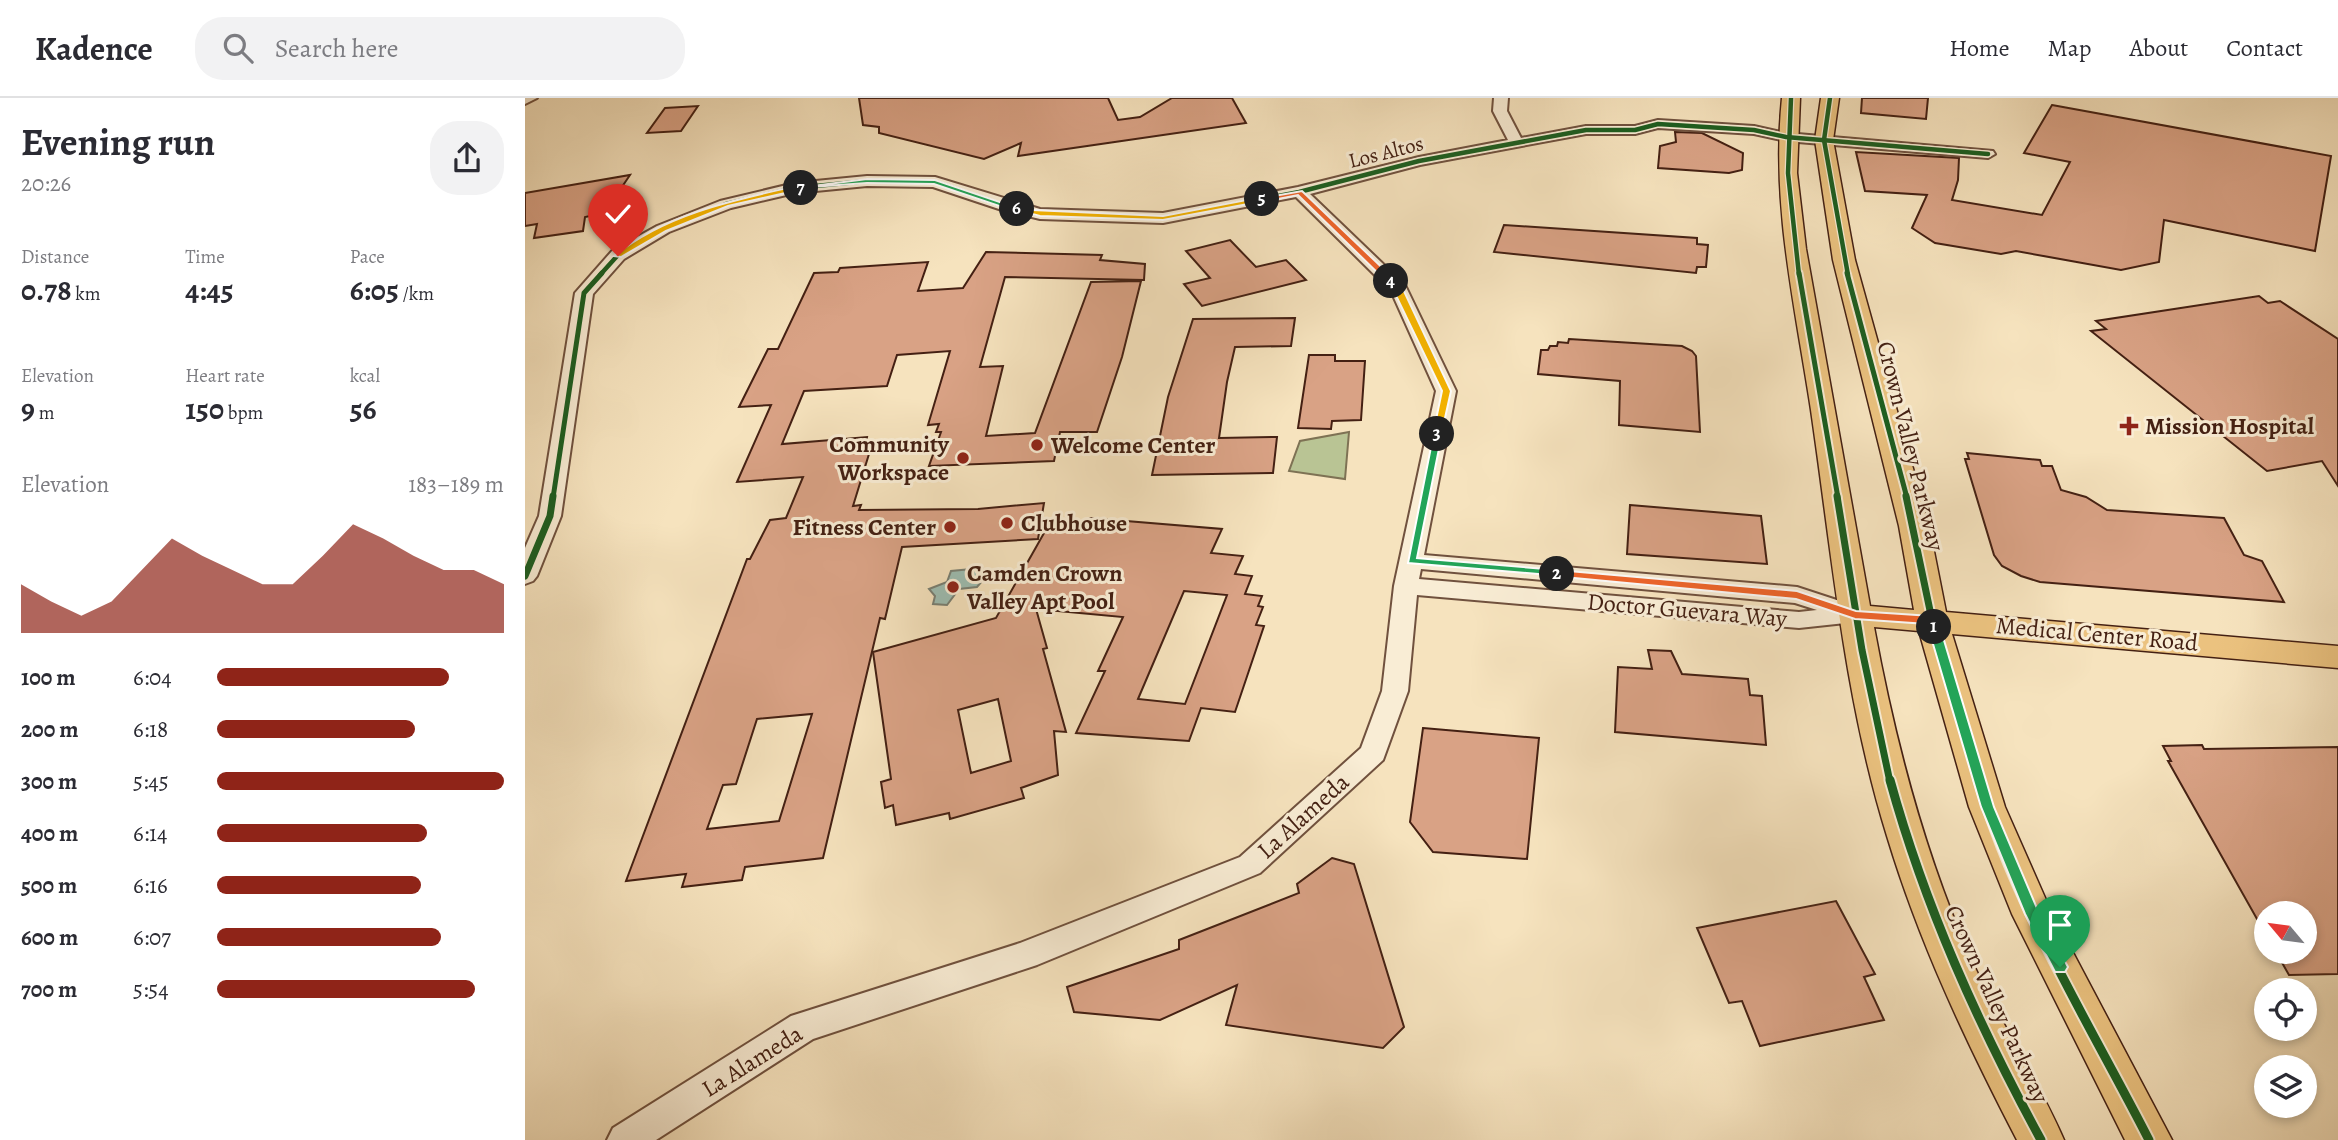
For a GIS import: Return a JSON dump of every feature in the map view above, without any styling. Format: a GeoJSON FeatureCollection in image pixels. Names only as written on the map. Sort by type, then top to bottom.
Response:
{"type":"FeatureCollection","features":[{"type":"Feature","properties":{"kind":"main road","name":"Crown Valley Parkway"},"geometry":{"type":"LineString","coordinates":[[1791,98],[1786,137],[1790,214],[1855,615],[1891,782],[1925,894],[1968,995],[2041,1140]]}},
{"type":"Feature","properties":{"kind":"main road","name":"Crown Valley Parkway"},"geometry":{"type":"LineString","coordinates":[[1830,98],[1824,140],[1845,260],[1914,526],[1932,620],[1987,807],[2032,914],[2149,1140]]}},
{"type":"Feature","properties":{"kind":"main road","name":"Medical Center Road"},"geometry":{"type":"LineString","coordinates":[[1855,615],[2338,657]]}},
{"type":"Feature","properties":{"kind":"street"},"geometry":{"type":"LineString","coordinates":[[525,100],[530,98]]}},
{"type":"Feature","properties":{"kind":"street"},"geometry":{"type":"LineString","coordinates":[[1501,98],[1500,111],[1516,142]]}},
{"type":"Feature","properties":{"kind":"street","name":"Los Altos"},"geometry":{"type":"LineString","coordinates":[[525,576],[550,516],[584,293],[618,256],[663,229],[726,204],[796,188],[867,181],[935,182],[1008,207],[1040,214],[1163,218],[1299,192],[1419,161],[1586,130],[1635,130],[1656,135],[1755,141],[1786,137],[1989,154]]}},
{"type":"Feature","properties":{"kind":"street","name":"La Alameda"},"geometry":{"type":"LineString","coordinates":[[625,1140],[803,1027],[1026,955],[1250,865],[1373,753],[1395,691],[1409,573],[1446,391],[1399,289],[1299,192]]}},
{"type":"Feature","properties":{"kind":"street","name":"Doctor Guevara Way"},"geometry":{"type":"LineString","coordinates":[[1409,573],[1799,620],[1855,615]]}},
{"type":"Feature","properties":{"kind":"green space"},"geometry":{"type":"Polygon","coordinates":[[[1349,432],[1345,479],[1289,471],[1300,441],[1349,432]]]}},
{"type":"Feature","properties":{"kind":"water","name":"Camden Crown Valley Apt Pool"},"geometry":{"type":"Polygon","coordinates":[[[982,568],[988,574],[977,587],[959,589],[947,605],[933,604],[935,596],[929,589],[947,582],[951,571],[982,568]]]}},
{"type":"Feature","properties":{"kind":"building"},"geometry":{"type":"Polygon","coordinates":[[[859,98],[1108,98],[1118,120],[1140,117],[1172,98],[1232,98],[1246,123],[1018,156],[1021,143],[984,159],[879,133],[879,127],[863,125],[859,98]]]}},
{"type":"Feature","properties":{"kind":"building"},"geometry":{"type":"Polygon","coordinates":[[[1862,98],[1928,98],[1926,119],[1861,113],[1862,98]]]}},
{"type":"Feature","properties":{"kind":"building"},"geometry":{"type":"Polygon","coordinates":[[[2052,105],[2331,156],[2315,251],[2164,220],[2159,262],[2121,270],[2016,251],[2001,254],[1935,243],[1912,228],[1927,195],[1865,191],[1856,152],[1959,158],[1958,180],[1952,200],[2042,215],[2070,162],[2024,153],[2052,105]]]}},
{"type":"Feature","properties":{"kind":"building"},"geometry":{"type":"Polygon","coordinates":[[[698,106],[681,131],[647,133],[665,108],[698,106]]]}},
{"type":"Feature","properties":{"kind":"building"},"geometry":{"type":"Polygon","coordinates":[[[1675,132],[1702,133],[1743,153],[1742,170],[1729,173],[1658,168],[1660,146],[1676,142],[1675,132]]]}},
{"type":"Feature","properties":{"kind":"building"},"geometry":{"type":"Polygon","coordinates":[[[630,175],[611,203],[597,205],[595,215],[585,217],[583,231],[534,238],[537,224],[525,226],[525,193],[630,175]]]}},
{"type":"Feature","properties":{"kind":"building"},"geometry":{"type":"Polygon","coordinates":[[[1504,225],[1697,238],[1697,244],[1708,245],[1706,267],[1697,267],[1696,273],[1494,252],[1504,225]]]}},
{"type":"Feature","properties":{"kind":"building"},"geometry":{"type":"Polygon","coordinates":[[[1230,240],[1256,267],[1286,260],[1306,280],[1202,306],[1184,284],[1210,278],[1186,251],[1230,240]]]}},
{"type":"Feature","properties":{"kind":"building"},"geometry":{"type":"Polygon","coordinates":[[[986,252],[1102,255],[1100,260],[1145,264],[1144,280],[1005,277],[980,367],[1003,366],[986,436],[1035,433],[1091,282],[1141,281],[1122,357],[1097,432],[1060,432],[1054,461],[929,466],[941,432],[936,432],[939,424],[928,425],[950,351],[897,355],[887,386],[804,391],[782,444],[867,437],[866,442],[873,441],[853,506],[861,505],[859,510],[978,509],[1044,503],[1038,539],[902,547],[885,619],[880,618],[823,858],[745,867],[742,880],[682,887],[686,874],[626,881],[747,559],[750,559],[770,520],[786,518],[803,477],[737,482],[771,405],[739,407],[768,349],[778,349],[814,273],[838,272],[840,268],[928,262],[918,291],[963,288],[986,252]],[[812,714],[757,719],[736,784],[723,785],[707,829],[779,821],[812,714]]]}},
{"type":"Feature","properties":{"kind":"building"},"geometry":{"type":"Polygon","coordinates":[[[2259,296],[2268,303],[2280,301],[2338,339],[2338,486],[2322,461],[2267,471],[2091,331],[2106,329],[2096,321],[2259,296]]]}},
{"type":"Feature","properties":{"kind":"building"},"geometry":{"type":"Polygon","coordinates":[[[1295,318],[1291,346],[1235,347],[1219,438],[1277,437],[1273,473],[1152,475],[1168,397],[1193,319],[1295,318]]]}},
{"type":"Feature","properties":{"kind":"building"},"geometry":{"type":"Polygon","coordinates":[[[1569,339],[1682,346],[1692,351],[1696,356],[1700,432],[1619,425],[1620,381],[1538,374],[1541,350],[1557,346],[1558,342],[1568,343],[1569,339]]]}},
{"type":"Feature","properties":{"kind":"building"},"geometry":{"type":"Polygon","coordinates":[[[1309,355],[1335,355],[1335,361],[1365,361],[1361,420],[1332,421],[1331,429],[1298,428],[1309,355]]]}},
{"type":"Feature","properties":{"kind":"building"},"geometry":{"type":"Polygon","coordinates":[[[1967,453],[2040,460],[2042,466],[2052,466],[2061,490],[2086,497],[2107,510],[2224,518],[2244,555],[2262,561],[2284,602],[2040,582],[2021,576],[2002,566],[1994,555],[1965,459],[1969,459],[1967,453]]]}},
{"type":"Feature","properties":{"kind":"building"},"geometry":{"type":"Polygon","coordinates":[[[1630,505],[1761,516],[1767,564],[1627,554],[1630,505]]]}},
{"type":"Feature","properties":{"kind":"building"},"geometry":{"type":"Polygon","coordinates":[[[1090,518],[1222,529],[1211,553],[1243,556],[1235,574],[1252,576],[1245,594],[1262,596],[1258,606],[1263,607],[1256,625],[1264,626],[1235,712],[1201,708],[1189,741],[1076,733],[1105,671],[1098,671],[1123,617],[1036,609],[1047,648],[1043,649],[1066,732],[1054,731],[1058,775],[1021,788],[1024,798],[950,819],[949,813],[896,825],[893,805],[885,808],[881,782],[891,779],[873,652],[996,618],[1048,526],[1083,529],[1090,518]],[[1184,591],[1138,699],[1185,704],[1227,595],[1184,591]],[[998,699],[958,710],[971,773],[1011,761],[998,699]]]}},
{"type":"Feature","properties":{"kind":"building"},"geometry":{"type":"Polygon","coordinates":[[[1648,650],[1671,651],[1682,674],[1748,679],[1750,695],[1762,696],[1766,745],[1615,732],[1618,667],[1652,669],[1648,650]]]}},
{"type":"Feature","properties":{"kind":"building"},"geometry":{"type":"Polygon","coordinates":[[[1423,728],[1539,738],[1527,859],[1433,852],[1410,822],[1423,728]]]}},
{"type":"Feature","properties":{"kind":"building"},"geometry":{"type":"Polygon","coordinates":[[[2202,745],[2204,749],[2338,747],[2338,974],[2289,975],[2283,964],[2317,964],[2317,901],[2254,901],[2254,914],[2168,761],[2171,761],[2163,746],[2202,745]]]}},
{"type":"Feature","properties":{"kind":"building"},"geometry":{"type":"Polygon","coordinates":[[[1332,858],[1354,864],[1404,1027],[1383,1048],[1226,1025],[1237,985],[1160,1020],[1074,1012],[1067,987],[1179,949],[1179,940],[1299,893],[1297,884],[1332,858]]]}},
{"type":"Feature","properties":{"kind":"building"},"geometry":{"type":"Polygon","coordinates":[[[1836,901],[1875,974],[1864,977],[1884,1020],[1760,1046],[1742,1001],[1729,1003],[1697,928],[1836,901]]]}},
{"type":"Feature","properties":{"kind":"cycle path"},"geometry":{"type":"LineString","coordinates":[[1791,98],[1788,173],[1795,249],[1862,650],[1888,773],[1925,894],[1950,957],[2041,1140]]}},
{"type":"Feature","properties":{"kind":"cycle path"},"geometry":{"type":"LineString","coordinates":[[1830,98],[1824,140],[1844,260],[1914,526],[1932,620],[1987,807],[2032,914],[2149,1140]]}},
{"type":"Feature","properties":{"kind":"cycle path"},"geometry":{"type":"LineString","coordinates":[[525,576],[550,516],[584,293],[618,255],[663,229],[726,204],[795,188],[867,181],[935,182],[1008,207],[1040,214],[1163,218],[1299,192],[1419,161],[1586,130],[1635,130],[1658,124],[1754,130],[1786,137],[1988,154]]}},
{"type":"Feature","properties":{"kind":"place","name":"Mission Hospital"},"geometry":{"type":"Point","coordinates":[2129,426]}},
{"type":"Feature","properties":{"kind":"place","name":"Welcome Center"},"geometry":{"type":"Point","coordinates":[1037,445]}},
{"type":"Feature","properties":{"kind":"place","name":"Community Workspace"},"geometry":{"type":"Point","coordinates":[963,458]}},
{"type":"Feature","properties":{"kind":"place","name":"Clubhouse"},"geometry":{"type":"Point","coordinates":[1007,523]}},
{"type":"Feature","properties":{"kind":"place","name":"Fitness Center"},"geometry":{"type":"Point","coordinates":[950,527]}},
{"type":"Feature","properties":{"kind":"place","name":"Camden Crown Valley Apt Pool"},"geometry":{"type":"Point","coordinates":[953,587]}},
{"type":"Feature","properties":{"kind":"route"},"geometry":{"type":"LineString","coordinates":[[618,256],[663,229],[726,204],[796,188],[867,181],[935,182],[1008,207],[1040,214],[1163,218],[1299,192],[1399,289],[1446,391],[1411,561],[1797,595],[1855,615],[1932,620],[1987,807],[2032,914],[2060,967]]}}]}
